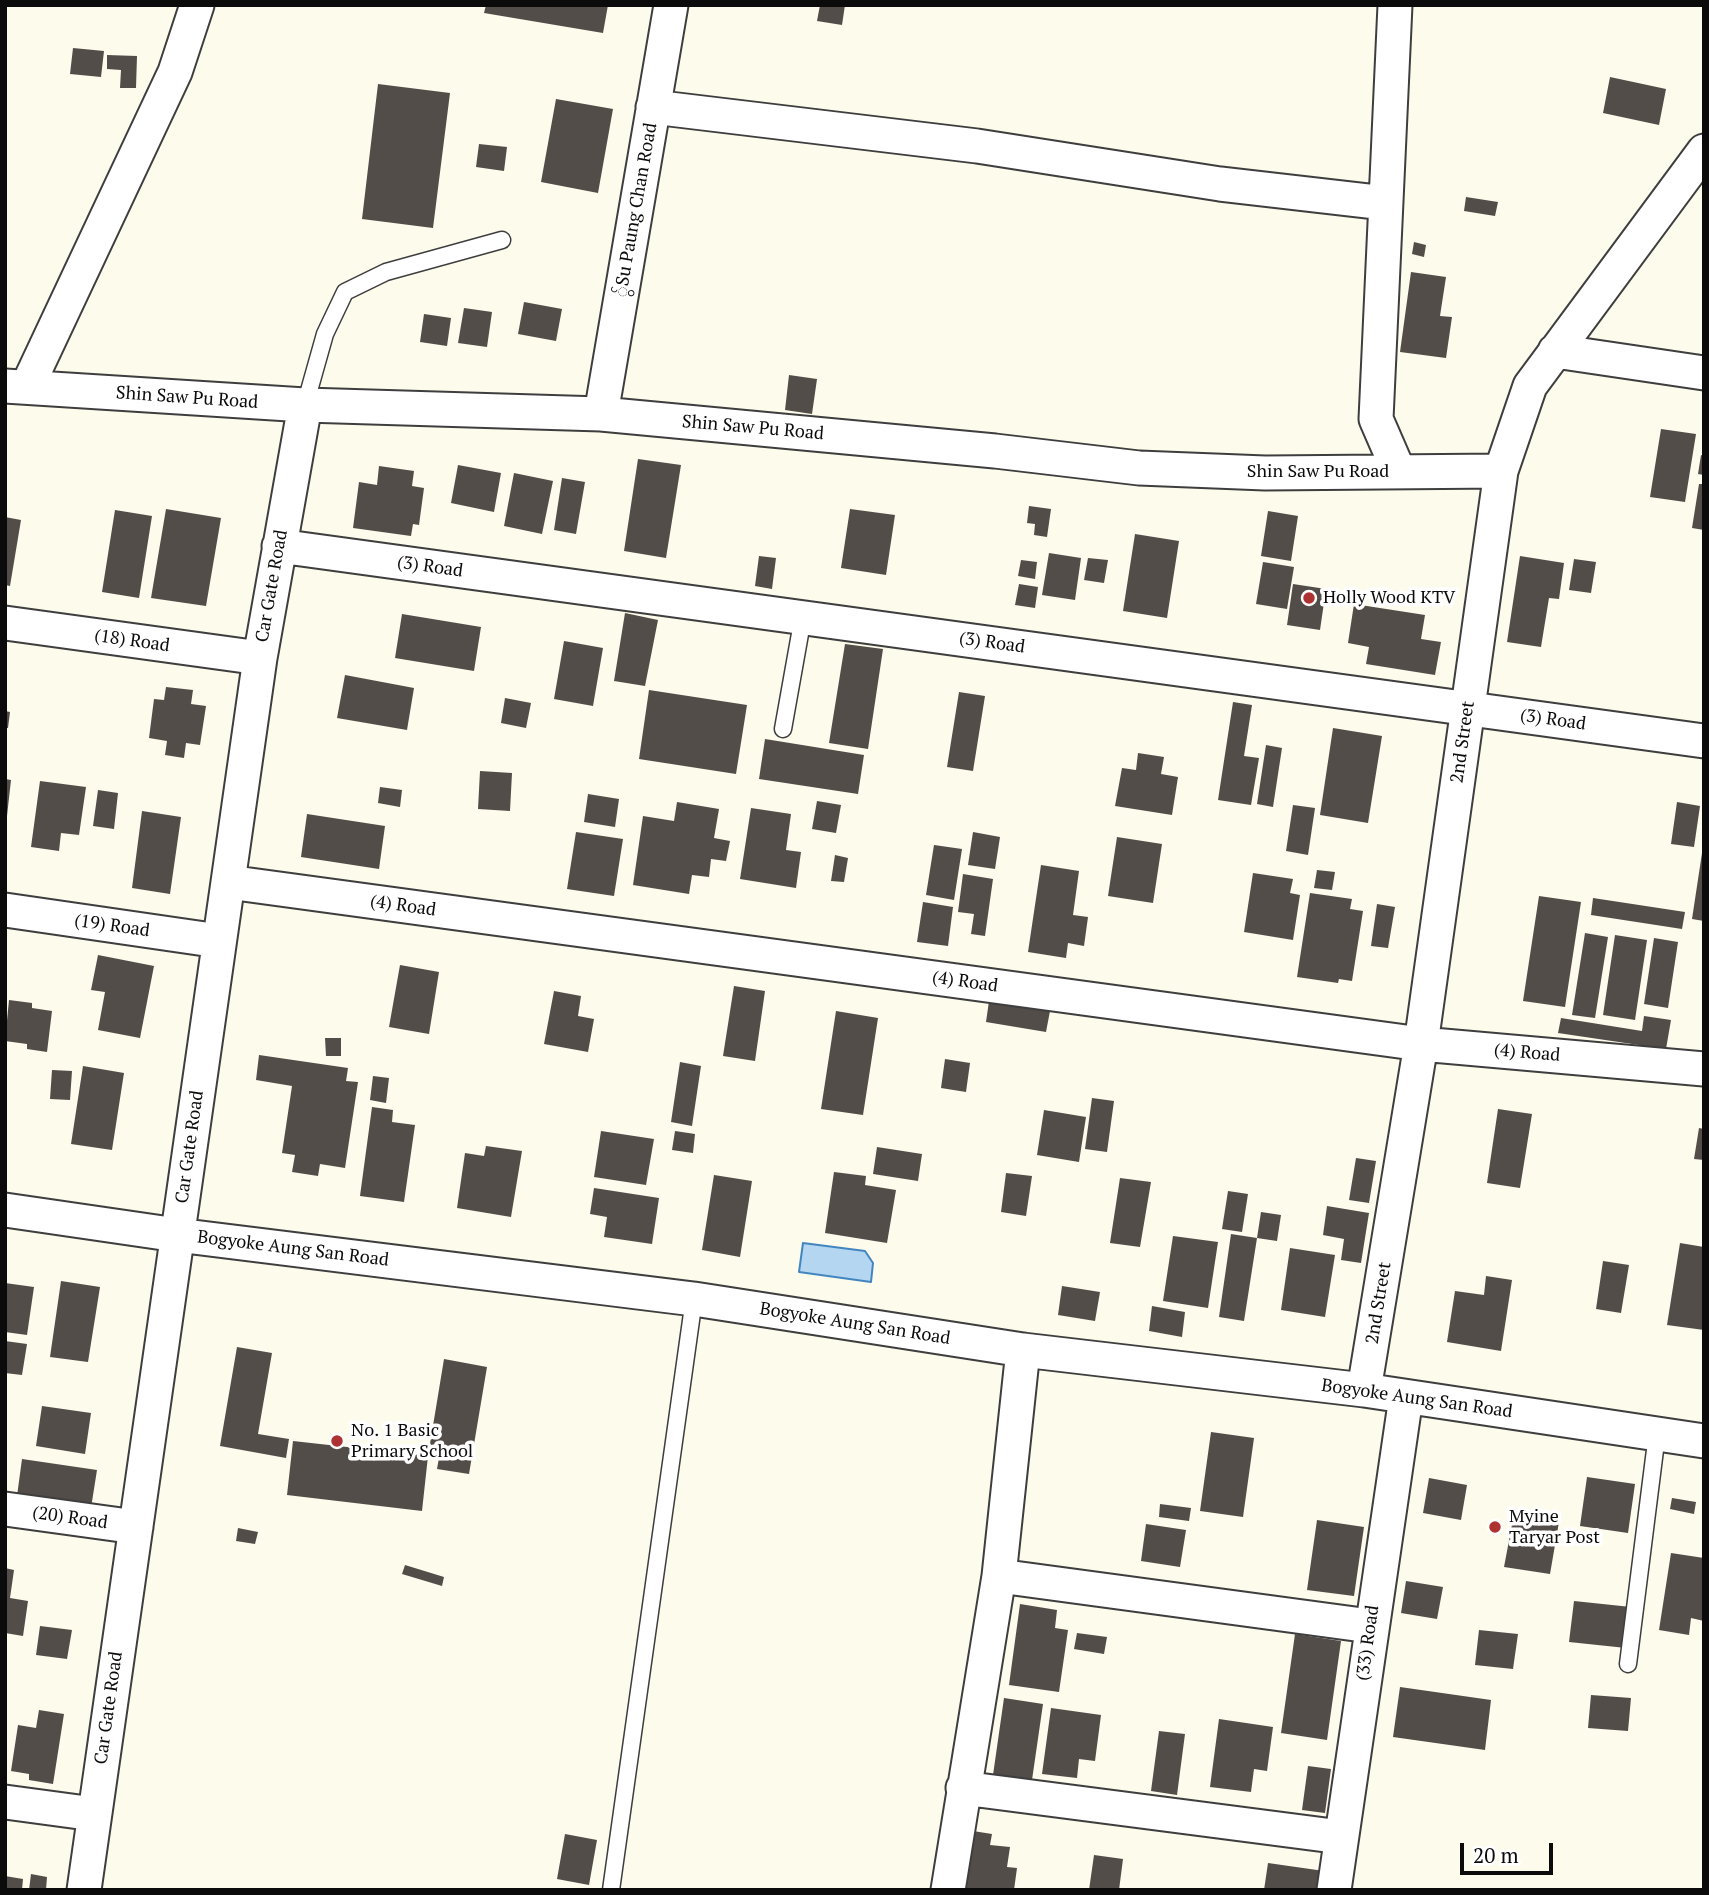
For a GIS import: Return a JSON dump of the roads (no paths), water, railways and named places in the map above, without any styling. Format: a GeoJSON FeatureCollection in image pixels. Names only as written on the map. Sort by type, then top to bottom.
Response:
{"type":"FeatureCollection","features":[{"type":"Feature","properties":{"kind":"street"},"geometry":{"type":"LineString","coordinates":[[16,387],[175,72],[197,5]]}},
{"type":"Feature","properties":{"kind":"street","name":"်ွSu Paung Chan Road"},"geometry":{"type":"LineString","coordinates":[[601,414],[671,5]]}},
{"type":"Feature","properties":{"kind":"street"},"geometry":{"type":"LineString","coordinates":[[1395,5],[1376,418],[1399,472]]}},
{"type":"Feature","properties":{"kind":"street"},"geometry":{"type":"LineString","coordinates":[[653,107],[977,146],[1220,184],[1385,203]]}},
{"type":"Feature","properties":{"kind":"street","name":"2nd Street"},"geometry":{"type":"LineString","coordinates":[[1364,1390],[1421,1044],[1501,471],[1530,386],[1704,151]]}},
{"type":"Feature","properties":{"kind":"street"},"geometry":{"type":"LineString","coordinates":[[1555,351],[1704,373]]}},
{"type":"Feature","properties":{"kind":"street","name":"Shin Saw Pu Road"},"geometry":{"type":"LineString","coordinates":[[16,387],[305,405],[601,414],[1139,468],[1265,473],[1501,471]]}},
{"type":"Feature","properties":{"kind":"street","name":"Car Gate Road"},"geometry":{"type":"LineString","coordinates":[[85,1890],[260,658],[305,405]]}},
{"type":"Feature","properties":{"kind":"street","name":"(3) Road"},"geometry":{"type":"LineString","coordinates":[[279,546],[1704,741]]}},
{"type":"Feature","properties":{"kind":"street","name":"(18) Road"},"geometry":{"type":"LineString","coordinates":[[5,623],[260,658]]}},
{"type":"Feature","properties":{"kind":"street","name":"(4) Road"},"geometry":{"type":"LineString","coordinates":[[228,882],[1421,1044],[1704,1069]]}},
{"type":"Feature","properties":{"kind":"street","name":"(19) Road"},"geometry":{"type":"LineString","coordinates":[[5,910],[219,941]]}},
{"type":"Feature","properties":{"kind":"street","name":"Bogyoke Aung San Road"},"geometry":{"type":"LineString","coordinates":[[5,1210],[177,1235],[694,1299],[1023,1350],[1364,1390],[1704,1441]]}},
{"type":"Feature","properties":{"kind":"street"},"geometry":{"type":"LineString","coordinates":[[948,1890],[999,1576],[1023,1350]]}},
{"type":"Feature","properties":{"kind":"street","name":"(33) Road"},"geometry":{"type":"LineString","coordinates":[[1334,1890],[1370,1626],[1406,1397]]}},
{"type":"Feature","properties":{"kind":"street","name":"(20) Road"},"geometry":{"type":"LineString","coordinates":[[5,1509],[136,1527]]}},
{"type":"Feature","properties":{"kind":"street"},"geometry":{"type":"LineString","coordinates":[[999,1576],[1370,1626]]}},
{"type":"Feature","properties":{"kind":"street"},"geometry":{"type":"LineString","coordinates":[[963,1788],[1341,1837]]}},
{"type":"Feature","properties":{"kind":"street"},"geometry":{"type":"LineString","coordinates":[[5,1802],[94,1814]]}},
{"type":"Feature","properties":{"kind":"lane"},"geometry":{"type":"LineString","coordinates":[[305,405],[325,334],[345,292],[386,272],[502,240]]}},
{"type":"Feature","properties":{"kind":"lane"},"geometry":{"type":"LineString","coordinates":[[783,729],[803,617]]}},
{"type":"Feature","properties":{"kind":"lane"},"geometry":{"type":"LineString","coordinates":[[611,1890],[694,1299]]}},
{"type":"Feature","properties":{"kind":"lane"},"geometry":{"type":"LineString","coordinates":[[1628,1664],[1657,1434]]}},
{"type":"Feature","properties":{"kind":"water"},"geometry":{"type":"Polygon","coordinates":[[[803,1243],[865,1251],[873,1263],[871,1282],[799,1272],[803,1243]]]}},
{"type":"Feature","properties":{"kind":"place","name":"Holly Wood KTV"},"geometry":{"type":"Point","coordinates":[1309,598]}},
{"type":"Feature","properties":{"kind":"place","name":"No. 1 Basic Primary School"},"geometry":{"type":"Point","coordinates":[337,1441]}},
{"type":"Feature","properties":{"kind":"place","name":"Myine Taryar Post"},"geometry":{"type":"Point","coordinates":[1495,1527]}}]}
